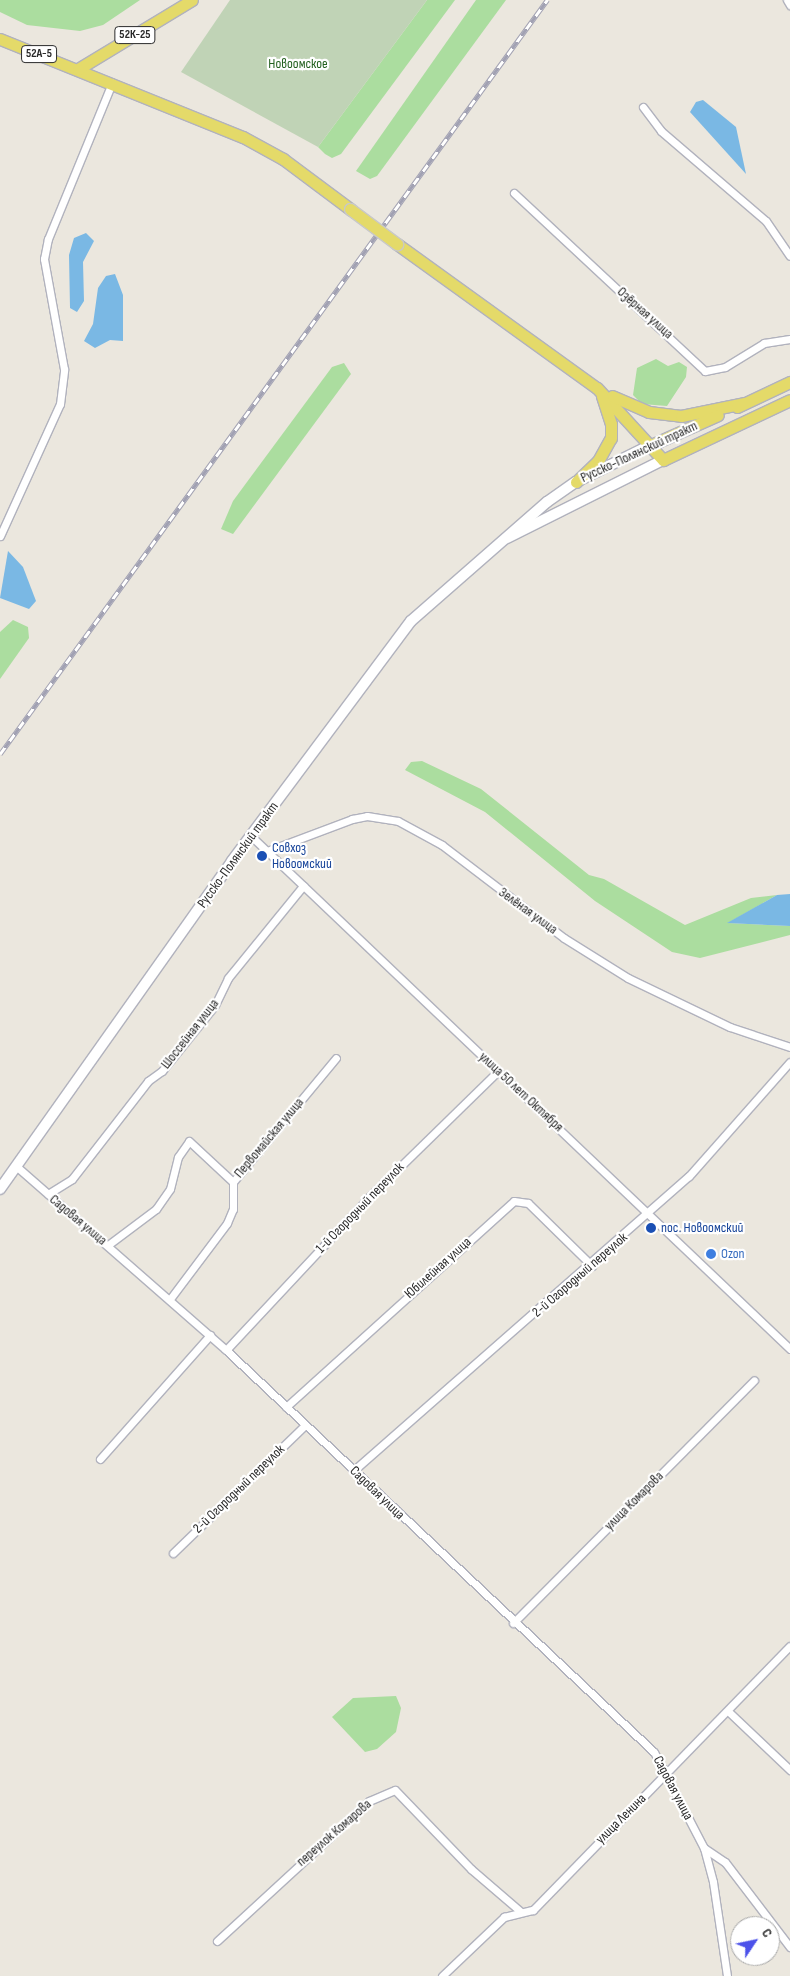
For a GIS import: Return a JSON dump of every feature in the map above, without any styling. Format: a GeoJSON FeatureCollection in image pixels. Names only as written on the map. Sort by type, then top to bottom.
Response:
{"type":"FeatureCollection","features":[{"type":"Feature","properties":{"kind":"main road","name":"52К-25"},"geometry":{"type":"LineString","coordinates":[[78,69],[192,0]]}},
{"type":"Feature","properties":{"kind":"main road","name":"52А-5"},"geometry":{"type":"LineString","coordinates":[[0,39],[78,69]]}},
{"type":"Feature","properties":{"kind":"main road"},"geometry":{"type":"LineString","coordinates":[[78,69],[262,147],[597,388],[624,403],[664,414],[696,415],[744,404]]}},
{"type":"Feature","properties":{"kind":"main road","name":"Русско-Полянский тракт"},"geometry":{"type":"LineString","coordinates":[[0,1189],[251,836],[411,620],[499,541],[576,482],[651,445],[790,382]]}},
{"type":"Feature","properties":{"kind":"main road"},"geometry":{"type":"LineString","coordinates":[[597,388],[663,460]]}},
{"type":"Feature","properties":{"kind":"main road"},"geometry":{"type":"LineString","coordinates":[[576,482],[598,461],[611,438],[609,411],[597,388]]}},
{"type":"Feature","properties":{"kind":"main road","name":"Русско-Полянский тракт"},"geometry":{"type":"LineString","coordinates":[[499,541],[790,400]]}},
{"type":"Feature","properties":{"kind":"street"},"geometry":{"type":"LineString","coordinates":[[787,0],[790,5]]}},
{"type":"Feature","properties":{"kind":"street"},"geometry":{"type":"LineString","coordinates":[[0,536],[60,404],[64,369],[44,259],[48,239],[112,83]]}},
{"type":"Feature","properties":{"kind":"street"},"geometry":{"type":"LineString","coordinates":[[643,106],[661,131],[766,221],[790,256]]}},
{"type":"Feature","properties":{"kind":"street","name":"Озёрная улица"},"geometry":{"type":"LineString","coordinates":[[514,193],[705,371],[725,367],[764,343],[790,338]]}},
{"type":"Feature","properties":{"kind":"street","name":"Зелёная улица"},"geometry":{"type":"LineString","coordinates":[[267,851],[352,819],[367,816],[398,821],[442,845],[564,938],[628,978],[730,1027],[790,1047]]}},
{"type":"Feature","properties":{"kind":"street","name":"улица 50 лет Октября"},"geometry":{"type":"LineString","coordinates":[[251,836],[498,1071],[650,1212],[790,1349]]}},
{"type":"Feature","properties":{"kind":"street","name":"Шоссейная улица"},"geometry":{"type":"LineString","coordinates":[[48,1194],[72,1179],[148,1081],[162,1071],[215,1005],[228,978],[303,886]]}},
{"type":"Feature","properties":{"kind":"street","name":"Первомайская улица"},"geometry":{"type":"LineString","coordinates":[[170,1299],[227,1223],[233,1209],[233,1182],[336,1058]]}},
{"type":"Feature","properties":{"kind":"street","name":"2-й Огородный переулок"},"geometry":{"type":"LineString","coordinates":[[353,1471],[592,1266],[689,1176],[790,1062]]}},
{"type":"Feature","properties":{"kind":"street","name":"1-й Огородный переулок"},"geometry":{"type":"LineString","coordinates":[[226,1350],[370,1196],[498,1071]]}},
{"type":"Feature","properties":{"kind":"street"},"geometry":{"type":"LineString","coordinates":[[108,1245],[156,1209],[170,1189],[178,1157],[189,1142],[233,1182]]}},
{"type":"Feature","properties":{"kind":"street","name":"Садовая улица"},"geometry":{"type":"LineString","coordinates":[[16,1166],[210,1335],[513,1623],[654,1752],[667,1772],[704,1848],[713,1882],[727,1976]]}},
{"type":"Feature","properties":{"kind":"street","name":"Юбилейная улица"},"geometry":{"type":"LineString","coordinates":[[286,1407],[514,1201],[528,1203],[592,1266]]}},
{"type":"Feature","properties":{"kind":"street"},"geometry":{"type":"LineString","coordinates":[[100,1459],[210,1335]]}},
{"type":"Feature","properties":{"kind":"street","name":"улица Комарова"},"geometry":{"type":"LineString","coordinates":[[513,1623],[754,1380]]}},
{"type":"Feature","properties":{"kind":"street","name":"2-й Огородный переулок"},"geometry":{"type":"LineString","coordinates":[[173,1553],[305,1425]]}},
{"type":"Feature","properties":{"kind":"street","name":"улица Ленина"},"geometry":{"type":"LineString","coordinates":[[442,1976],[504,1917],[520,1911],[533,1910],[667,1772],[730,1713],[790,1646]]}},
{"type":"Feature","properties":{"kind":"street"},"geometry":{"type":"LineString","coordinates":[[730,1713],[790,1770]]}},
{"type":"Feature","properties":{"kind":"street","name":"переулок Комарова"},"geometry":{"type":"LineString","coordinates":[[217,1941],[369,1801],[395,1790],[471,1869],[520,1911]]}},
{"type":"Feature","properties":{"kind":"street"},"geometry":{"type":"LineString","coordinates":[[704,1848],[725,1862],[790,1947]]}},
{"type":"Feature","properties":{"kind":"green space"},"geometry":{"type":"Polygon","coordinates":[[[0,0],[140,0],[103,25],[80,31],[27,25],[0,12],[0,0]]]}},
{"type":"Feature","properties":{"kind":"green space","name":"Новоомское"},"geometry":{"type":"Polygon","coordinates":[[[230,0],[427,0],[318,147],[181,72],[230,0]]]}},
{"type":"Feature","properties":{"kind":"green space"},"geometry":{"type":"Polygon","coordinates":[[[427,0],[455,0],[341,154],[332,158],[325,154],[318,147],[427,0]]]}},
{"type":"Feature","properties":{"kind":"green space"},"geometry":{"type":"Polygon","coordinates":[[[476,0],[506,0],[377,176],[370,179],[356,171],[476,0]]]}},
{"type":"Feature","properties":{"kind":"green space"},"geometry":{"type":"Polygon","coordinates":[[[656,359],[668,366],[679,362],[687,367],[686,377],[667,406],[642,404],[633,395],[637,368],[656,359]]]}},
{"type":"Feature","properties":{"kind":"green space"},"geometry":{"type":"Polygon","coordinates":[[[344,363],[351,374],[233,534],[221,529],[233,501],[332,367],[344,363]]]}},
{"type":"Feature","properties":{"kind":"green space"},"geometry":{"type":"Polygon","coordinates":[[[13,620],[28,627],[29,638],[0,679],[0,632],[13,620]]]}},
{"type":"Feature","properties":{"kind":"green space"},"geometry":{"type":"Polygon","coordinates":[[[422,761],[481,789],[589,875],[604,879],[685,925],[751,898],[777,895],[728,923],[790,926],[790,935],[700,958],[672,952],[595,901],[485,812],[405,770],[411,762],[422,761]]]}},
{"type":"Feature","properties":{"kind":"green space"},"geometry":{"type":"Polygon","coordinates":[[[396,1696],[401,1708],[396,1732],[377,1749],[365,1752],[332,1717],[353,1698],[396,1696]]]}},
{"type":"Feature","properties":{"kind":"water"},"geometry":{"type":"Polygon","coordinates":[[[703,100],[736,127],[746,174],[690,112],[696,102],[703,100]]]}},
{"type":"Feature","properties":{"kind":"water"},"geometry":{"type":"Polygon","coordinates":[[[86,233],[94,241],[83,262],[84,301],[77,312],[70,308],[69,255],[74,238],[86,233]]]}},
{"type":"Feature","properties":{"kind":"water"},"geometry":{"type":"Polygon","coordinates":[[[115,274],[123,295],[123,341],[110,340],[95,348],[84,341],[93,324],[98,288],[106,276],[115,274]]]}},
{"type":"Feature","properties":{"kind":"water"},"geometry":{"type":"Polygon","coordinates":[[[8,551],[23,567],[36,601],[29,609],[0,598],[8,551]]]}},
{"type":"Feature","properties":{"kind":"water"},"geometry":{"type":"Polygon","coordinates":[[[790,894],[790,926],[727,923],[777,895],[790,894]]]}},
{"type":"Feature","properties":{"kind":"railway"},"geometry":{"type":"LineString","coordinates":[[0,754],[547,0]]}},
{"type":"Feature","properties":{"kind":"place","name":"Совхоз Новоомский"},"geometry":{"type":"Point","coordinates":[262,856]}},
{"type":"Feature","properties":{"kind":"place","name":"пос. Новоомский"},"geometry":{"type":"Point","coordinates":[651,1228]}},
{"type":"Feature","properties":{"kind":"place","name":"Ozon"},"geometry":{"type":"Point","coordinates":[711,1254]}}]}
